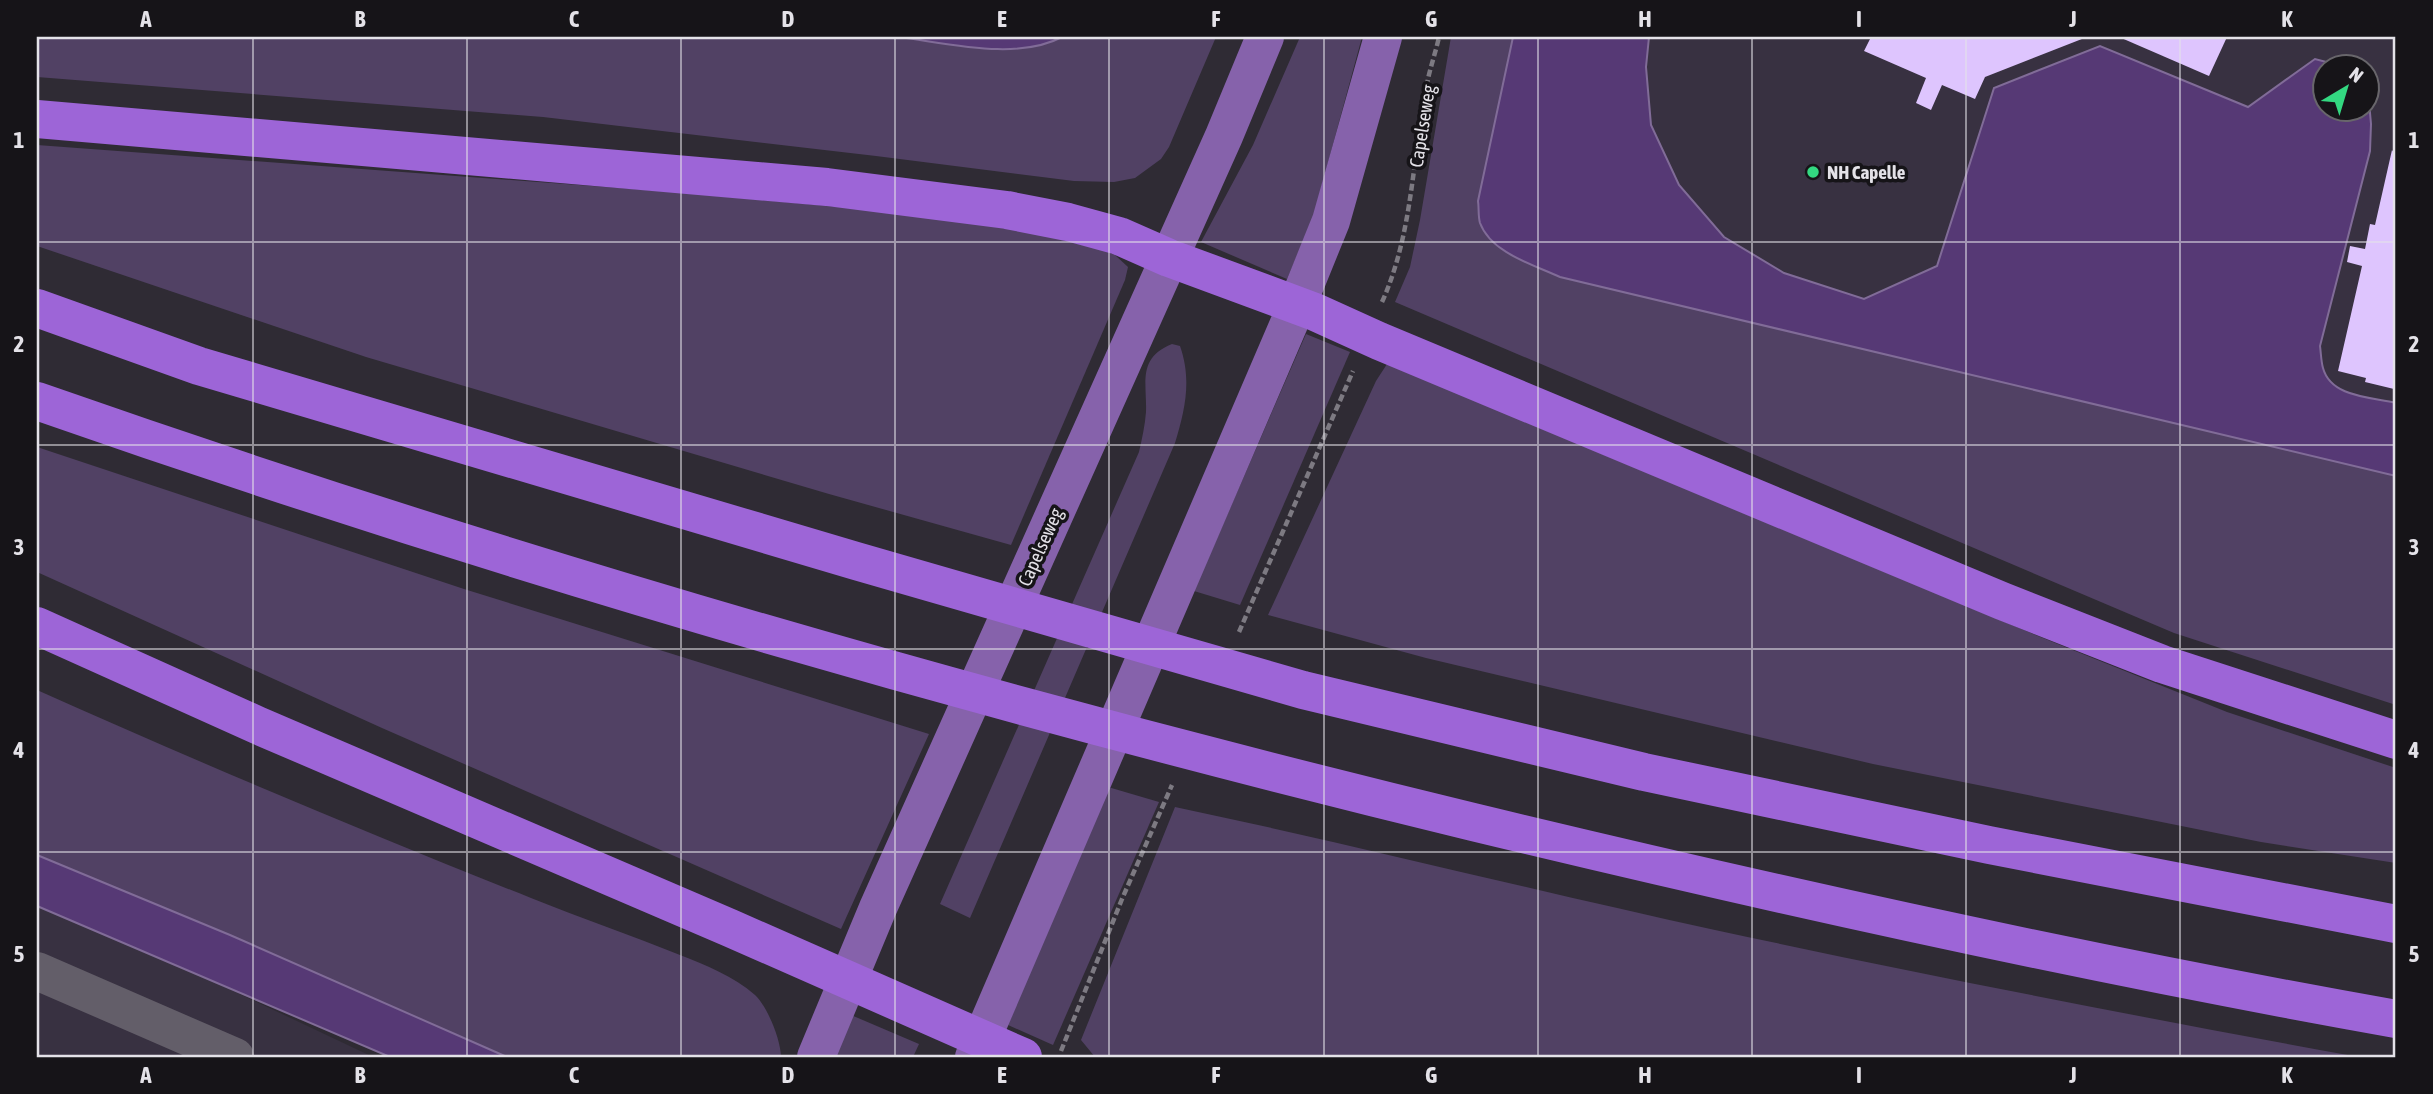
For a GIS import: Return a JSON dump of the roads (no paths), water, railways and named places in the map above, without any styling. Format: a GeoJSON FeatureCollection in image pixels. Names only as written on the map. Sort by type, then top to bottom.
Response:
{"type":"FeatureCollection","features":[{"type":"Feature","properties":{"kind":"highway"},"geometry":{"type":"LineString","coordinates":[[37,119],[827,187],[1007,210],[1068,222],[1119,236],[1169,258],[1297,305],[2027,611],[2162,664],[2396,740]]}},
{"type":"Feature","properties":{"kind":"highway"},"geometry":{"type":"LineString","coordinates":[[37,308],[199,366],[1303,690],[1644,772],[2002,848],[2325,912],[2396,923]]}},
{"type":"Feature","properties":{"kind":"highway"},"geometry":{"type":"LineString","coordinates":[[37,401],[428,530],[817,650],[1266,772],[1592,851],[1985,940],[2396,1019]]}},
{"type":"Feature","properties":{"kind":"highway"},"geometry":{"type":"LineString","coordinates":[[37,626],[282,737],[848,980],[977,1049],[1023,1057]]}},
{"type":"Feature","properties":{"kind":"main road","name":"Capelseweg"},"geometry":{"type":"LineString","coordinates":[[816,1057],[1224,136],[1265,37]]}},
{"type":"Feature","properties":{"kind":"main road"},"geometry":{"type":"LineString","coordinates":[[977,1049],[1331,221],[1384,37]]}},
{"type":"Feature","properties":{"kind":"lane"},"geometry":{"type":"LineString","coordinates":[[37,971],[235,1057]]}},
{"type":"Feature","properties":{"kind":"place","name":"NH Capelle"},"geometry":{"type":"Point","coordinates":[1813,172]}}]}
